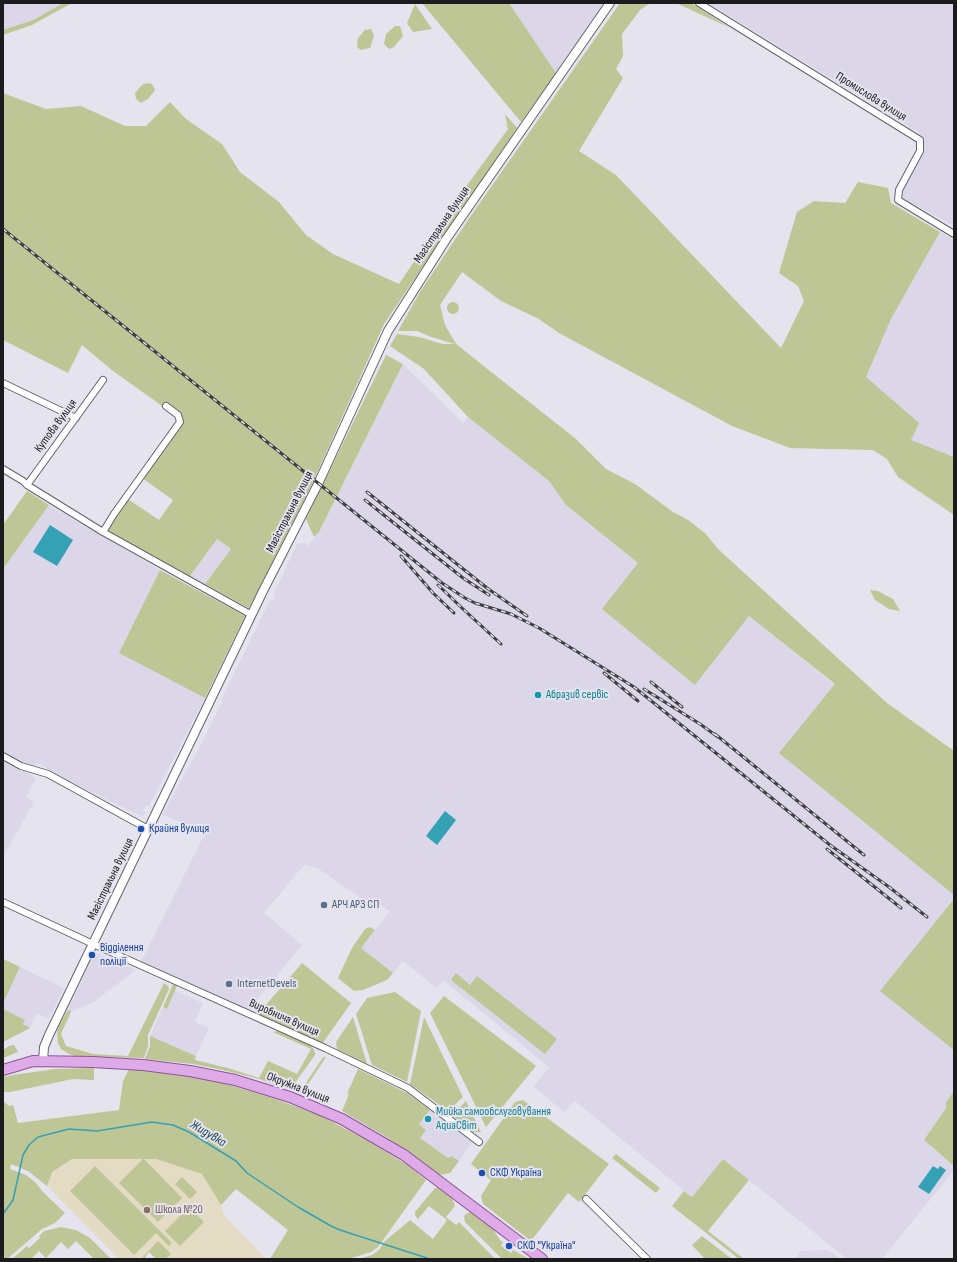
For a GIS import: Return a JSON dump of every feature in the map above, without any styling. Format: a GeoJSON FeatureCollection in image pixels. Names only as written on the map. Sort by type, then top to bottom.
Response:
{"type":"FeatureCollection","features":[{"type":"Feature","properties":{"kind":"main road","name":"Окружна вулиця"},"geometry":{"type":"LineString","coordinates":[[3,1070],[33,1061],[93,1062],[190,1071],[256,1086],[310,1105],[342,1119],[404,1155],[542,1259]]}},
{"type":"Feature","properties":{"kind":"street","name":"Магістральна вулиця"},"geometry":{"type":"LineString","coordinates":[[42,1061],[44,1048],[93,944],[252,615],[318,484],[388,331],[447,238],[610,3]]}},
{"type":"Feature","properties":{"kind":"street","name":"Промислова вулиця"},"geometry":{"type":"LineString","coordinates":[[699,3],[920,140],[920,151],[899,190],[898,200],[954,234]]}},
{"type":"Feature","properties":{"kind":"street","name":"Кутова вулиця"},"geometry":{"type":"LineString","coordinates":[[27,485],[103,380]]}},
{"type":"Feature","properties":{"kind":"street"},"geometry":{"type":"LineString","coordinates":[[3,383],[76,418]]}},
{"type":"Feature","properties":{"kind":"street"},"geometry":{"type":"LineString","coordinates":[[103,532],[114,514],[180,422],[178,415],[166,406]]}},
{"type":"Feature","properties":{"kind":"street"},"geometry":{"type":"LineString","coordinates":[[3,469],[103,532],[252,615]]}},
{"type":"Feature","properties":{"kind":"street"},"geometry":{"type":"LineString","coordinates":[[3,756],[21,766],[48,774],[148,829]]}},
{"type":"Feature","properties":{"kind":"street","name":"Виробнича вулиця"},"geometry":{"type":"LineString","coordinates":[[3,902],[325,1048],[408,1088],[479,1142]]}},
{"type":"Feature","properties":{"kind":"street"},"geometry":{"type":"LineString","coordinates":[[586,1199],[647,1259]]}},
{"type":"Feature","properties":{"kind":"shaded area"},"geometry":{"type":"Polygon","coordinates":[[[3,3],[63,3],[33,20],[3,30],[3,3]]]}},
{"type":"Feature","properties":{"kind":"shaded area"},"geometry":{"type":"Polygon","coordinates":[[[509,3],[605,3],[556,73],[509,3]]]}},
{"type":"Feature","properties":{"kind":"shaded area"},"geometry":{"type":"Polygon","coordinates":[[[708,3],[954,3],[954,226],[903,198],[901,192],[921,155],[923,142],[918,132],[708,3]]]}},
{"type":"Feature","properties":{"kind":"shaded area"},"geometry":{"type":"Polygon","coordinates":[[[940,232],[954,240],[954,457],[910,440],[866,377],[891,319],[940,232]]]}},
{"type":"Feature","properties":{"kind":"shaded area"},"geometry":{"type":"Polygon","coordinates":[[[403,364],[463,423],[468,417],[549,481],[566,505],[638,563],[695,685],[749,616],[835,685],[825,697],[954,789],[954,1091],[946,1101],[946,1108],[924,1140],[954,1166],[954,1170],[882,1259],[847,1259],[723,1159],[692,1197],[575,1101],[565,1112],[533,1087],[549,1067],[443,980],[436,988],[403,961],[393,973],[361,948],[390,911],[377,903],[374,907],[317,868],[304,865],[264,913],[302,945],[249,1010],[141,962],[206,831],[162,815],[203,741],[221,704],[223,696],[270,600],[273,601],[276,594],[274,593],[297,544],[305,543],[308,546],[319,532],[403,364]]]}},
{"type":"Feature","properties":{"kind":"shaded area"},"geometry":{"type":"Polygon","coordinates":[[[49,505],[160,570],[119,653],[205,698],[149,806],[146,805],[143,811],[146,812],[143,817],[73,783],[37,763],[34,767],[23,764],[3,753],[3,569],[49,505]]]}},
{"type":"Feature","properties":{"kind":"shaded area"},"geometry":{"type":"Polygon","coordinates":[[[217,539],[231,549],[205,584],[190,576],[217,539]]]}},
{"type":"Feature","properties":{"kind":"shaded area"},"geometry":{"type":"Polygon","coordinates":[[[3,760],[36,778],[26,797],[34,802],[3,857],[3,760]]]}},
{"type":"Feature","properties":{"kind":"shaded area"},"geometry":{"type":"Polygon","coordinates":[[[96,953],[136,970],[92,1003],[71,1012],[68,1010],[94,954],[96,953]]]}},
{"type":"Feature","properties":{"kind":"shaded area"},"geometry":{"type":"Polygon","coordinates":[[[20,967],[64,988],[49,1019],[37,1013],[30,1028],[3,1042],[3,995],[6,996],[20,967]]]}},
{"type":"Feature","properties":{"kind":"shaded area"},"geometry":{"type":"Polygon","coordinates":[[[175,991],[203,1003],[195,1022],[209,1028],[196,1056],[150,1036],[163,1007],[167,1009],[175,991]]]}},
{"type":"Feature","properties":{"kind":"shaded area"},"geometry":{"type":"Polygon","coordinates":[[[430,1110],[473,1142],[459,1161],[451,1156],[449,1159],[420,1138],[418,1125],[430,1110]]]}},
{"type":"Feature","properties":{"kind":"shaded area","name":"Школа №20"},"geometry":{"type":"Polygon","coordinates":[[[72,1159],[156,1159],[202,1174],[221,1205],[224,1215],[266,1259],[165,1259],[170,1254],[158,1242],[141,1259],[119,1259],[47,1186],[52,1172],[72,1159]]]}},
{"type":"Feature","properties":{"kind":"shaded area"},"geometry":{"type":"Polygon","coordinates":[[[800,1251],[830,1251],[841,1259],[795,1259],[800,1251]]]}},
{"type":"Feature","properties":{"kind":"green space"},"geometry":{"type":"Polygon","coordinates":[[[63,3],[72,3],[32,25],[3,35],[3,30],[33,20],[63,3]]]}},
{"type":"Feature","properties":{"kind":"green space"},"geometry":{"type":"Polygon","coordinates":[[[422,3],[509,3],[556,73],[521,122],[422,3]]]}},
{"type":"Feature","properties":{"kind":"green space"},"geometry":{"type":"Polygon","coordinates":[[[620,3],[650,3],[640,10],[622,34],[623,56],[616,69],[623,78],[579,151],[616,175],[781,348],[804,301],[798,286],[779,273],[797,212],[814,201],[845,203],[858,182],[888,188],[891,203],[940,232],[891,319],[866,377],[919,423],[911,440],[954,457],[954,515],[898,477],[887,459],[873,450],[790,448],[732,426],[559,333],[539,319],[501,301],[462,272],[440,305],[445,325],[456,344],[576,439],[606,469],[635,484],[705,533],[718,549],[887,703],[954,751],[954,895],[779,753],[835,684],[749,616],[695,685],[602,609],[638,563],[566,505],[549,481],[468,417],[424,369],[390,346],[397,334],[419,337],[442,344],[455,344],[417,331],[398,331],[420,292],[470,217],[620,3]]]}},
{"type":"Feature","properties":{"kind":"green space"},"geometry":{"type":"Polygon","coordinates":[[[676,3],[691,3],[728,27],[676,3]]]}},
{"type":"Feature","properties":{"kind":"green space"},"geometry":{"type":"Polygon","coordinates":[[[415,4],[432,29],[413,32],[407,23],[415,4]]]}},
{"type":"Feature","properties":{"kind":"green space"},"geometry":{"type":"Polygon","coordinates":[[[395,26],[400,26],[403,36],[394,47],[389,49],[384,44],[386,34],[395,26]]]}},
{"type":"Feature","properties":{"kind":"green space"},"geometry":{"type":"Polygon","coordinates":[[[371,29],[374,36],[370,48],[361,50],[357,47],[358,38],[365,30],[371,29]]]}},
{"type":"Feature","properties":{"kind":"green space"},"geometry":{"type":"Polygon","coordinates":[[[148,83],[152,84],[155,90],[149,98],[141,103],[136,99],[135,93],[142,85],[148,83]]]}},
{"type":"Feature","properties":{"kind":"green space"},"geometry":{"type":"Polygon","coordinates":[[[3,93],[46,109],[81,106],[125,126],[146,126],[170,102],[186,119],[222,144],[240,172],[279,202],[306,235],[333,254],[399,284],[441,221],[508,129],[505,114],[517,128],[384,324],[312,484],[249,608],[205,584],[231,549],[217,539],[190,576],[107,530],[128,499],[159,520],[173,500],[142,478],[182,423],[180,414],[165,408],[113,371],[82,345],[68,373],[3,340],[3,93]]]}},
{"type":"Feature","properties":{"kind":"green space"},"geometry":{"type":"Polygon","coordinates":[[[453,302],[457,304],[459,308],[457,312],[453,314],[449,312],[447,308],[449,304],[453,302]]]}},
{"type":"Feature","properties":{"kind":"green space"},"geometry":{"type":"Polygon","coordinates":[[[386,355],[403,364],[319,532],[314,537],[306,519],[386,355]]]}},
{"type":"Feature","properties":{"kind":"green space"},"geometry":{"type":"Polygon","coordinates":[[[27,491],[49,505],[3,569],[3,525],[27,491]]]}},
{"type":"Feature","properties":{"kind":"green space"},"geometry":{"type":"Polygon","coordinates":[[[160,570],[245,616],[205,698],[119,653],[160,570]]]}},
{"type":"Feature","properties":{"kind":"green space"},"geometry":{"type":"Polygon","coordinates":[[[870,590],[878,591],[893,599],[900,611],[889,609],[875,600],[870,590]]]}},
{"type":"Feature","properties":{"kind":"green space"},"geometry":{"type":"Polygon","coordinates":[[[954,899],[954,1050],[880,991],[954,899]]]}},
{"type":"Feature","properties":{"kind":"green space"},"geometry":{"type":"Polygon","coordinates":[[[370,927],[375,930],[361,948],[393,973],[387,980],[363,990],[354,991],[338,978],[352,948],[365,929],[370,927]]]}},
{"type":"Feature","properties":{"kind":"green space"},"geometry":{"type":"Polygon","coordinates":[[[3,959],[20,967],[3,1003],[3,959]]]}},
{"type":"Feature","properties":{"kind":"green space"},"geometry":{"type":"Polygon","coordinates":[[[302,963],[351,1003],[322,1044],[258,1014],[302,963]]]}},
{"type":"Feature","properties":{"kind":"green space"},"geometry":{"type":"Polygon","coordinates":[[[456,973],[470,985],[477,976],[557,1039],[545,1054],[451,980],[456,973]]]}},
{"type":"Feature","properties":{"kind":"green space"},"geometry":{"type":"Polygon","coordinates":[[[164,983],[169,989],[148,1035],[148,1046],[144,1058],[75,1056],[61,1049],[58,1043],[57,1032],[59,1025],[68,1010],[71,1012],[61,1034],[66,1046],[93,1054],[128,1056],[164,983]]]}},
{"type":"Feature","properties":{"kind":"green space"},"geometry":{"type":"Polygon","coordinates":[[[173,984],[177,986],[167,1009],[163,1007],[173,984]]]}},
{"type":"Feature","properties":{"kind":"green space"},"geometry":{"type":"Polygon","coordinates":[[[395,992],[421,1011],[407,1082],[372,1065],[356,1014],[367,998],[395,992]]]}},
{"type":"Feature","properties":{"kind":"green space"},"geometry":{"type":"Polygon","coordinates":[[[444,996],[536,1066],[486,1127],[430,1013],[444,996]]]}},
{"type":"Feature","properties":{"kind":"green space"},"geometry":{"type":"Polygon","coordinates":[[[3,1009],[25,1020],[23,1024],[30,1028],[3,1042],[3,1009]]]}},
{"type":"Feature","properties":{"kind":"green space"},"geometry":{"type":"Polygon","coordinates":[[[353,1017],[367,1064],[337,1049],[336,1042],[353,1017]]]}},
{"type":"Feature","properties":{"kind":"green space"},"geometry":{"type":"Polygon","coordinates":[[[424,1017],[463,1097],[448,1111],[410,1084],[424,1017]]]}},
{"type":"Feature","properties":{"kind":"green space"},"geometry":{"type":"Polygon","coordinates":[[[278,1031],[310,1045],[315,1053],[292,1087],[287,1089],[259,1079],[227,1071],[193,1064],[145,1059],[150,1046],[150,1036],[196,1056],[195,1060],[228,1068],[259,1078],[268,1061],[297,1074],[311,1049],[273,1032],[278,1031]]]}},
{"type":"Feature","properties":{"kind":"green space"},"geometry":{"type":"Polygon","coordinates":[[[14,1045],[18,1052],[3,1058],[3,1050],[14,1045]]]}},
{"type":"Feature","properties":{"kind":"green space"},"geometry":{"type":"Polygon","coordinates":[[[323,1057],[326,1057],[301,1095],[300,1092],[323,1057]]]}},
{"type":"Feature","properties":{"kind":"green space"},"geometry":{"type":"Polygon","coordinates":[[[94,1068],[94,1080],[73,1079],[10,1092],[3,1092],[3,1077],[55,1069],[94,1068]]]}},
{"type":"Feature","properties":{"kind":"green space"},"geometry":{"type":"Polygon","coordinates":[[[129,1069],[209,1079],[273,1098],[321,1116],[365,1139],[409,1166],[426,1180],[378,1247],[371,1252],[348,1259],[270,1259],[288,1230],[236,1189],[221,1205],[202,1174],[156,1159],[144,1159],[182,1198],[158,1222],[119,1183],[143,1159],[72,1159],[52,1172],[47,1186],[28,1171],[11,1164],[10,1169],[26,1175],[35,1182],[43,1192],[65,1213],[55,1223],[42,1229],[7,1259],[3,1259],[3,1101],[9,1106],[13,1105],[18,1123],[119,1110],[123,1081],[129,1069]]]}},
{"type":"Feature","properties":{"kind":"green space"},"geometry":{"type":"Polygon","coordinates":[[[358,1069],[407,1093],[430,1110],[419,1124],[426,1130],[420,1138],[448,1158],[451,1156],[459,1161],[450,1173],[439,1175],[388,1138],[342,1111],[349,1094],[347,1094],[358,1069]]]}},
{"type":"Feature","properties":{"kind":"green space"},"geometry":{"type":"Polygon","coordinates":[[[954,1091],[954,1166],[924,1140],[946,1108],[946,1102],[954,1091]]]}},
{"type":"Feature","properties":{"kind":"green space"},"geometry":{"type":"Polygon","coordinates":[[[523,1100],[609,1164],[579,1202],[568,1193],[531,1241],[483,1204],[481,1196],[491,1180],[471,1164],[515,1102],[523,1100]]]}},
{"type":"Feature","properties":{"kind":"green space"},"geometry":{"type":"Polygon","coordinates":[[[466,1101],[481,1132],[473,1132],[452,1115],[466,1101]]]}},
{"type":"Feature","properties":{"kind":"green space"},"geometry":{"type":"Polygon","coordinates":[[[616,1154],[660,1188],[656,1193],[612,1158],[616,1154]]]}},
{"type":"Feature","properties":{"kind":"green space"},"geometry":{"type":"Polygon","coordinates":[[[723,1159],[749,1180],[708,1231],[744,1259],[739,1259],[672,1206],[684,1191],[692,1197],[723,1159]]]}},
{"type":"Feature","properties":{"kind":"green space"},"geometry":{"type":"Polygon","coordinates":[[[95,1166],[172,1243],[169,1246],[156,1233],[134,1255],[70,1191],[95,1166]]]}},
{"type":"Feature","properties":{"kind":"green space"},"geometry":{"type":"Polygon","coordinates":[[[182,1177],[197,1192],[190,1199],[175,1184],[182,1177]]]}},
{"type":"Feature","properties":{"kind":"green space"},"geometry":{"type":"Polygon","coordinates":[[[435,1188],[438,1188],[452,1198],[455,1206],[446,1217],[456,1225],[459,1222],[495,1259],[358,1259],[372,1255],[379,1250],[384,1242],[410,1220],[433,1239],[447,1220],[429,1206],[418,1219],[415,1212],[435,1188]]]}},
{"type":"Feature","properties":{"kind":"green space"},"geometry":{"type":"Polygon","coordinates":[[[189,1207],[204,1222],[180,1246],[165,1231],[189,1207]]]}},
{"type":"Feature","properties":{"kind":"green space"},"geometry":{"type":"Polygon","coordinates":[[[471,1212],[493,1229],[503,1242],[501,1246],[511,1253],[513,1250],[529,1259],[502,1259],[465,1222],[464,1216],[471,1212]]]}},
{"type":"Feature","properties":{"kind":"green space"},"geometry":{"type":"Polygon","coordinates":[[[61,1227],[76,1230],[90,1238],[111,1259],[94,1259],[76,1241],[68,1249],[61,1242],[46,1258],[39,1251],[31,1259],[12,1259],[27,1246],[29,1248],[40,1238],[39,1236],[44,1231],[61,1227]]]}},
{"type":"Feature","properties":{"kind":"green space"},"geometry":{"type":"Polygon","coordinates":[[[702,1236],[732,1259],[705,1259],[692,1245],[702,1236]]]}},
{"type":"Feature","properties":{"kind":"green space"},"geometry":{"type":"Polygon","coordinates":[[[158,1241],[171,1254],[165,1259],[156,1259],[149,1252],[145,1257],[147,1259],[141,1259],[158,1241]]]}},
{"type":"Feature","properties":{"kind":"water"},"geometry":{"type":"Polygon","coordinates":[[[50,525],[73,540],[57,566],[33,552],[50,525]]]}},
{"type":"Feature","properties":{"kind":"water"},"geometry":{"type":"Polygon","coordinates":[[[445,811],[456,820],[437,845],[426,836],[445,811]]]}},
{"type":"Feature","properties":{"kind":"water"},"geometry":{"type":"Polygon","coordinates":[[[933,1166],[938,1169],[940,1166],[946,1170],[929,1194],[918,1187],[933,1166]]]}},
{"type":"Feature","properties":{"kind":"waterway","name":"Жидувка"},"geometry":{"type":"LineString","coordinates":[[3,1214],[13,1200],[23,1155],[29,1145],[38,1137],[69,1129],[97,1131],[152,1122],[173,1125],[189,1132],[236,1161],[247,1173],[298,1207],[331,1226],[430,1259]]}},
{"type":"Feature","properties":{"kind":"railway"},"geometry":{"type":"LineString","coordinates":[[3,229],[442,583],[475,603],[511,614],[539,628],[634,687],[830,845],[889,887],[927,917]]}},
{"type":"Feature","properties":{"kind":"railway"},"geometry":{"type":"LineString","coordinates":[[367,492],[487,588],[527,616]]}},
{"type":"Feature","properties":{"kind":"railway"},"geometry":{"type":"LineString","coordinates":[[365,500],[463,578],[489,595]]}},
{"type":"Feature","properties":{"kind":"railway"},"geometry":{"type":"LineString","coordinates":[[401,556],[433,593],[454,613]]}},
{"type":"Feature","properties":{"kind":"railway"},"geometry":{"type":"LineString","coordinates":[[438,585],[501,644]]}},
{"type":"Feature","properties":{"kind":"railway"},"geometry":{"type":"LineString","coordinates":[[604,673],[638,701]]}},
{"type":"Feature","properties":{"kind":"railway"},"geometry":{"type":"LineString","coordinates":[[651,682],[682,707]]}},
{"type":"Feature","properties":{"kind":"railway"},"geometry":{"type":"LineString","coordinates":[[644,689],[718,737]]}},
{"type":"Feature","properties":{"kind":"railway"},"geometry":{"type":"LineString","coordinates":[[715,734],[864,855]]}},
{"type":"Feature","properties":{"kind":"railway"},"geometry":{"type":"LineString","coordinates":[[827,849],[901,908]]}},
{"type":"Feature","properties":{"kind":"place","name":"Абразив сервіс"},"geometry":{"type":"Point","coordinates":[538,695]}},
{"type":"Feature","properties":{"kind":"place","name":"Крайня вулиця"},"geometry":{"type":"Point","coordinates":[141,829]}},
{"type":"Feature","properties":{"kind":"place","name":"АРЧ АРЗ СП"},"geometry":{"type":"Point","coordinates":[324,905]}},
{"type":"Feature","properties":{"kind":"place","name":"Відділення поліції"},"geometry":{"type":"Point","coordinates":[92,955]}},
{"type":"Feature","properties":{"kind":"place","name":"InternetDevels"},"geometry":{"type":"Point","coordinates":[229,984]}},
{"type":"Feature","properties":{"kind":"place","name":"Мийка самообслуговування AquaСвіт"},"geometry":{"type":"Point","coordinates":[428,1119]}},
{"type":"Feature","properties":{"kind":"place","name":"СКФ Україна"},"geometry":{"type":"Point","coordinates":[482,1173]}},
{"type":"Feature","properties":{"kind":"place","name":"Школа №20"},"geometry":{"type":"Point","coordinates":[147,1210]}},
{"type":"Feature","properties":{"kind":"place","name":"СКФ \"Україна\""},"geometry":{"type":"Point","coordinates":[509,1246]}}]}
